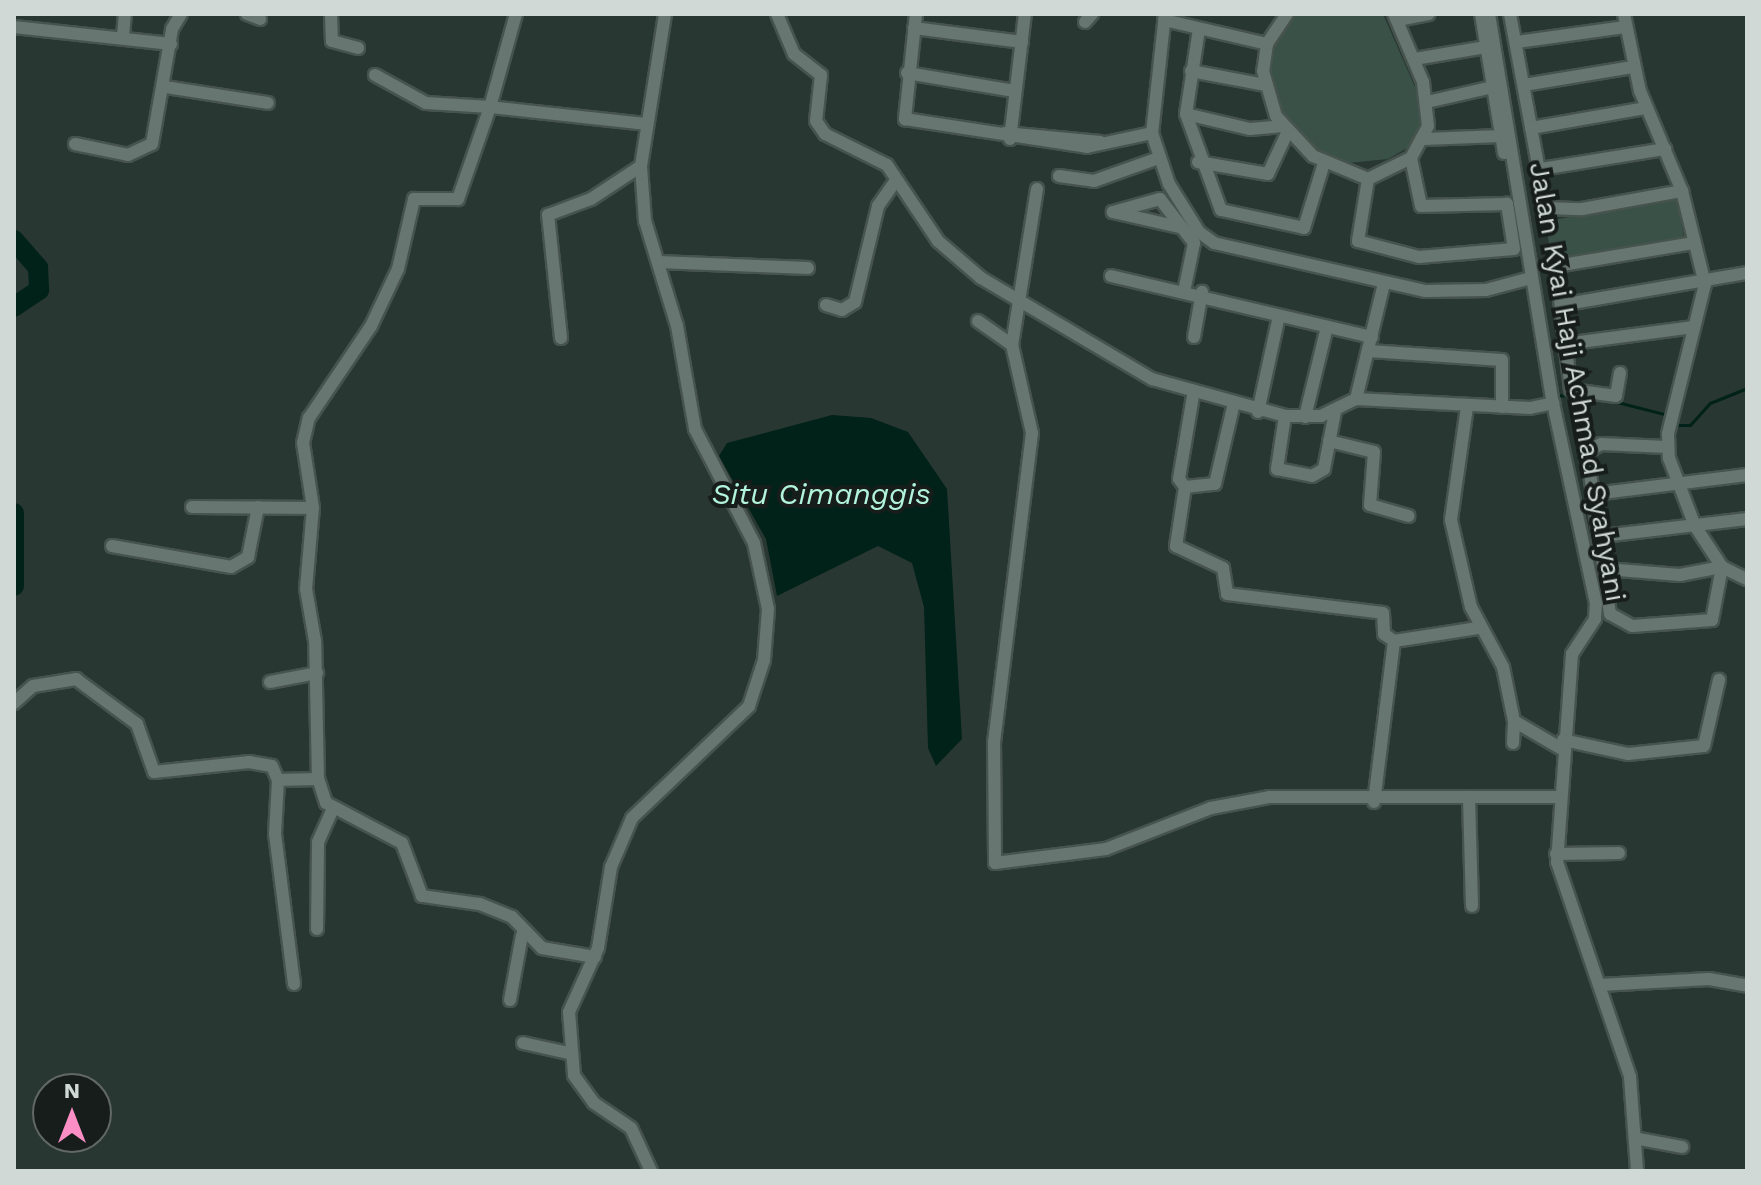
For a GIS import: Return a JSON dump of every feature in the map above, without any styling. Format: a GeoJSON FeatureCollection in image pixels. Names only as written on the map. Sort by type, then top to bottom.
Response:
{"type":"FeatureCollection","features":[{"type":"Feature","properties":{"kind":"street"},"geometry":{"type":"LineString","coordinates":[[123,36],[125,14]]}},
{"type":"Feature","properties":{"kind":"street"},"geometry":{"type":"LineString","coordinates":[[75,144],[99,154],[145,150],[156,135],[171,44],[181,14]]}},
{"type":"Feature","properties":{"kind":"street"},"geometry":{"type":"LineString","coordinates":[[247,14],[260,19]]}},
{"type":"Feature","properties":{"kind":"street"},"geometry":{"type":"LineString","coordinates":[[331,14],[332,41],[358,48]]}},
{"type":"Feature","properties":{"kind":"street"},"geometry":{"type":"LineString","coordinates":[[516,14],[490,107],[458,199],[414,199],[398,269],[371,326],[309,418],[303,443],[313,508],[306,589],[317,673],[318,779],[332,811],[402,843],[422,896],[500,912],[522,935],[542,948],[595,957]]}},
{"type":"Feature","properties":{"kind":"street"},"geometry":{"type":"LineString","coordinates":[[651,1171],[631,1128],[582,1090],[568,1053],[569,1012],[595,957],[611,867],[632,818],[660,784],[728,730],[758,686],[768,609],[759,559],[700,442],[658,262],[645,221],[641,166],[665,14]]}},
{"type":"Feature","properties":{"kind":"street"},"geometry":{"type":"LineString","coordinates":[[777,14],[794,54],[821,75],[819,128],[887,165],[895,182],[955,258],[1193,396],[1258,412],[1305,417],[1335,412],[1356,399],[1467,407],[1553,403]]}},
{"type":"Feature","properties":{"kind":"street"},"geometry":{"type":"LineString","coordinates":[[916,14],[907,73],[905,119],[1006,135],[1108,143],[1152,133]]}},
{"type":"Feature","properties":{"kind":"street"},"geometry":{"type":"LineString","coordinates":[[1006,135],[1025,14]]}},
{"type":"Feature","properties":{"kind":"street"},"geometry":{"type":"LineString","coordinates":[[1287,14],[1267,44],[1265,85],[1285,129],[1324,163],[1368,179],[1411,158],[1424,139],[1427,102],[1415,59],[1396,17],[1428,14]]}},
{"type":"Feature","properties":{"kind":"street"},"geometry":{"type":"LineString","coordinates":[[1481,14],[1504,153]]}},
{"type":"Feature","properties":{"kind":"street","name":"Jalan Kyai Haji Achmad Syahyani"},"geometry":{"type":"LineString","coordinates":[[1489,14],[1553,403],[1596,603],[1595,619],[1572,654],[1557,797],[1556,854],[1568,910],[1600,985],[1630,1077],[1639,1139],[1637,1171]]}},
{"type":"Feature","properties":{"kind":"street"},"geometry":{"type":"LineString","coordinates":[[1510,14],[1546,208],[1582,209],[1682,191]]}},
{"type":"Feature","properties":{"kind":"street"},"geometry":{"type":"LineString","coordinates":[[1179,227],[1152,133],[1165,17],[1199,29],[1267,44]]}},
{"type":"Feature","properties":{"kind":"street"},"geometry":{"type":"LineString","coordinates":[[1517,42],[1625,21],[1633,67],[1646,108],[1682,191],[1705,284],[1667,447],[1695,526],[1722,567],[1747,579]]}},
{"type":"Feature","properties":{"kind":"street"},"geometry":{"type":"LineString","coordinates":[[14,27],[123,36],[171,44]]}},
{"type":"Feature","properties":{"kind":"street"},"geometry":{"type":"LineString","coordinates":[[914,28],[1022,42]]}},
{"type":"Feature","properties":{"kind":"street"},"geometry":{"type":"LineString","coordinates":[[1199,29],[1186,114],[1198,162],[1221,210],[1293,229],[1308,222],[1324,163]]}},
{"type":"Feature","properties":{"kind":"street"},"geometry":{"type":"LineString","coordinates":[[1415,59],[1486,47]]}},
{"type":"Feature","properties":{"kind":"street"},"geometry":{"type":"LineString","coordinates":[[1524,85],[1633,67]]}},
{"type":"Feature","properties":{"kind":"street"},"geometry":{"type":"LineString","coordinates":[[1191,71],[1265,85]]}},
{"type":"Feature","properties":{"kind":"street"},"geometry":{"type":"LineString","coordinates":[[907,73],[1015,91]]}},
{"type":"Feature","properties":{"kind":"street"},"geometry":{"type":"LineString","coordinates":[[375,75],[426,103],[646,124]]}},
{"type":"Feature","properties":{"kind":"street"},"geometry":{"type":"LineString","coordinates":[[166,87],[268,103]]}},
{"type":"Feature","properties":{"kind":"street"},"geometry":{"type":"LineString","coordinates":[[1427,102],[1493,87]]}},
{"type":"Feature","properties":{"kind":"street"},"geometry":{"type":"LineString","coordinates":[[1531,128],[1646,108]]}},
{"type":"Feature","properties":{"kind":"street"},"geometry":{"type":"LineString","coordinates":[[1186,114],[1250,129],[1285,129]]}},
{"type":"Feature","properties":{"kind":"street"},"geometry":{"type":"LineString","coordinates":[[1198,162],[1268,174],[1285,129]]}},
{"type":"Feature","properties":{"kind":"street"},"geometry":{"type":"LineString","coordinates":[[1424,139],[1501,136]]}},
{"type":"Feature","properties":{"kind":"street"},"geometry":{"type":"LineString","coordinates":[[1541,169],[1665,149]]}},
{"type":"Feature","properties":{"kind":"street"},"geometry":{"type":"LineString","coordinates":[[1059,176],[1094,181],[1159,158]]}},
{"type":"Feature","properties":{"kind":"street"},"geometry":{"type":"LineString","coordinates":[[1368,179],[1358,241],[1419,257],[1514,249],[1507,204],[1421,206],[1411,158]]}},
{"type":"Feature","properties":{"kind":"street"},"geometry":{"type":"LineString","coordinates":[[561,338],[548,215],[591,199],[641,166]]}},
{"type":"Feature","properties":{"kind":"street"},"geometry":{"type":"LineString","coordinates":[[826,305],[842,310],[855,302],[878,206],[895,182]]}},
{"type":"Feature","properties":{"kind":"street"},"geometry":{"type":"LineString","coordinates":[[1037,189],[1012,345],[1032,433],[994,742],[995,863],[1106,849],[1249,800],[1374,802],[1557,797]]}},
{"type":"Feature","properties":{"kind":"street"},"geometry":{"type":"LineString","coordinates":[[1185,287],[1194,243],[1179,227],[1113,212],[1153,197],[1177,212],[1214,243],[1384,283],[1453,293],[1531,278]]}},
{"type":"Feature","properties":{"kind":"street"},"geometry":{"type":"LineString","coordinates":[[1620,373],[1616,396],[1571,390],[1556,266],[1694,243]]}},
{"type":"Feature","properties":{"kind":"street"},"geometry":{"type":"LineString","coordinates":[[658,262],[808,268]]}},
{"type":"Feature","properties":{"kind":"street"},"geometry":{"type":"LineString","coordinates":[[1561,305],[1705,284],[1747,273]]}},
{"type":"Feature","properties":{"kind":"street"},"geometry":{"type":"LineString","coordinates":[[1111,276],[1185,287],[1279,316],[1372,337]]}},
{"type":"Feature","properties":{"kind":"street"},"geometry":{"type":"LineString","coordinates":[[1356,399],[1384,283]]}},
{"type":"Feature","properties":{"kind":"street"},"geometry":{"type":"LineString","coordinates":[[1194,337],[1202,292]]}},
{"type":"Feature","properties":{"kind":"street"},"geometry":{"type":"LineString","coordinates":[[1258,412],[1279,316]]}},
{"type":"Feature","properties":{"kind":"street"},"geometry":{"type":"LineString","coordinates":[[978,321],[1012,345]]}},
{"type":"Feature","properties":{"kind":"street"},"geometry":{"type":"LineString","coordinates":[[1305,417],[1327,327]]}},
{"type":"Feature","properties":{"kind":"street"},"geometry":{"type":"LineString","coordinates":[[1565,344],[1694,327]]}},
{"type":"Feature","properties":{"kind":"street"},"geometry":{"type":"LineString","coordinates":[[1369,351],[1502,360],[1502,407]]}},
{"type":"Feature","properties":{"kind":"street"},"geometry":{"type":"LineString","coordinates":[[1193,396],[1176,546],[1223,568],[1225,593],[1381,613],[1384,634],[1394,641],[1478,628]]}},
{"type":"Feature","properties":{"kind":"street"},"geometry":{"type":"LineString","coordinates":[[1183,485],[1202,491],[1215,484],[1233,407]]}},
{"type":"Feature","properties":{"kind":"street"},"geometry":{"type":"LineString","coordinates":[[1467,407],[1451,520],[1478,628],[1503,667],[1514,721],[1513,743]]}},
{"type":"Feature","properties":{"kind":"street"},"geometry":{"type":"LineString","coordinates":[[1285,416],[1280,473],[1320,474],[1335,412]]}},
{"type":"Feature","properties":{"kind":"street"},"geometry":{"type":"LineString","coordinates":[[1329,441],[1374,452],[1370,505],[1408,516]]}},
{"type":"Feature","properties":{"kind":"street"},"geometry":{"type":"LineString","coordinates":[[1667,447],[1592,447],[1594,494],[1617,622],[1662,626],[1712,620],[1722,567]]}},
{"type":"Feature","properties":{"kind":"street"},"geometry":{"type":"LineString","coordinates":[[1594,494],[1747,475]]}},
{"type":"Feature","properties":{"kind":"street"},"geometry":{"type":"LineString","coordinates":[[192,507],[313,508]]}},
{"type":"Feature","properties":{"kind":"street"},"geometry":{"type":"LineString","coordinates":[[112,546],[231,567],[248,557],[258,507]]}},
{"type":"Feature","properties":{"kind":"street"},"geometry":{"type":"LineString","coordinates":[[1603,536],[1747,519]]}},
{"type":"Feature","properties":{"kind":"street"},"geometry":{"type":"LineString","coordinates":[[1606,569],[1680,575],[1722,567]]}},
{"type":"Feature","properties":{"kind":"street"},"geometry":{"type":"LineString","coordinates":[[1374,802],[1394,641]]}},
{"type":"Feature","properties":{"kind":"street"},"geometry":{"type":"LineString","coordinates":[[270,682],[317,673]]}},
{"type":"Feature","properties":{"kind":"street"},"geometry":{"type":"LineString","coordinates":[[14,703],[40,683],[76,679],[137,724],[154,772],[249,762],[272,766],[278,780],[274,821],[294,984]]}},
{"type":"Feature","properties":{"kind":"street"},"geometry":{"type":"LineString","coordinates":[[1514,721],[1563,744],[1628,754],[1704,746],[1719,680]]}},
{"type":"Feature","properties":{"kind":"street"},"geometry":{"type":"LineString","coordinates":[[278,780],[318,779]]}},
{"type":"Feature","properties":{"kind":"street"},"geometry":{"type":"LineString","coordinates":[[1469,798],[1472,906]]}},
{"type":"Feature","properties":{"kind":"street"},"geometry":{"type":"LineString","coordinates":[[317,929],[318,842],[332,811]]}},
{"type":"Feature","properties":{"kind":"street"},"geometry":{"type":"LineString","coordinates":[[1556,854],[1619,853]]}},
{"type":"Feature","properties":{"kind":"street"},"geometry":{"type":"LineString","coordinates":[[510,1000],[522,935]]}},
{"type":"Feature","properties":{"kind":"street"},"geometry":{"type":"LineString","coordinates":[[1600,985],[1709,979],[1747,986]]}},
{"type":"Feature","properties":{"kind":"street"},"geometry":{"type":"LineString","coordinates":[[523,1043],[568,1053]]}},
{"type":"Feature","properties":{"kind":"street"},"geometry":{"type":"LineString","coordinates":[[1639,1139],[1682,1147]]}},
{"type":"Feature","properties":{"kind":"shaded area"},"geometry":{"type":"Polygon","coordinates":[[[1291,14],[1383,14],[1425,110],[1421,140],[1388,159],[1348,163],[1313,151],[1286,127],[1269,81],[1274,42],[1291,14]]]}},
{"type":"Feature","properties":{"kind":"shaded area"},"geometry":{"type":"Polygon","coordinates":[[[1677,198],[1684,236],[1552,260],[1545,221],[1677,198]]]}},
{"type":"Feature","properties":{"kind":"water","name":"Situ Cimanggis"},"geometry":{"type":"Polygon","coordinates":[[[832,415],[871,418],[908,432],[947,489],[962,739],[936,766],[928,748],[924,607],[912,563],[878,546],[777,596],[766,539],[719,456],[727,443],[832,415]]]}},
{"type":"Feature","properties":{"kind":"waterway"},"geometry":{"type":"LineString","coordinates":[[14,240],[38,268],[39,290],[14,307]]}},
{"type":"Feature","properties":{"kind":"waterway"},"geometry":{"type":"LineString","coordinates":[[1676,425],[1690,425],[1710,403],[1747,388]]}},
{"type":"Feature","properties":{"kind":"waterway"},"geometry":{"type":"LineString","coordinates":[[1554,395],[1574,396]]}},
{"type":"Feature","properties":{"kind":"waterway"},"geometry":{"type":"LineString","coordinates":[[1613,401],[1668,415]]}},
{"type":"Feature","properties":{"kind":"waterway"},"geometry":{"type":"LineString","coordinates":[[14,513],[14,586]]}}]}
